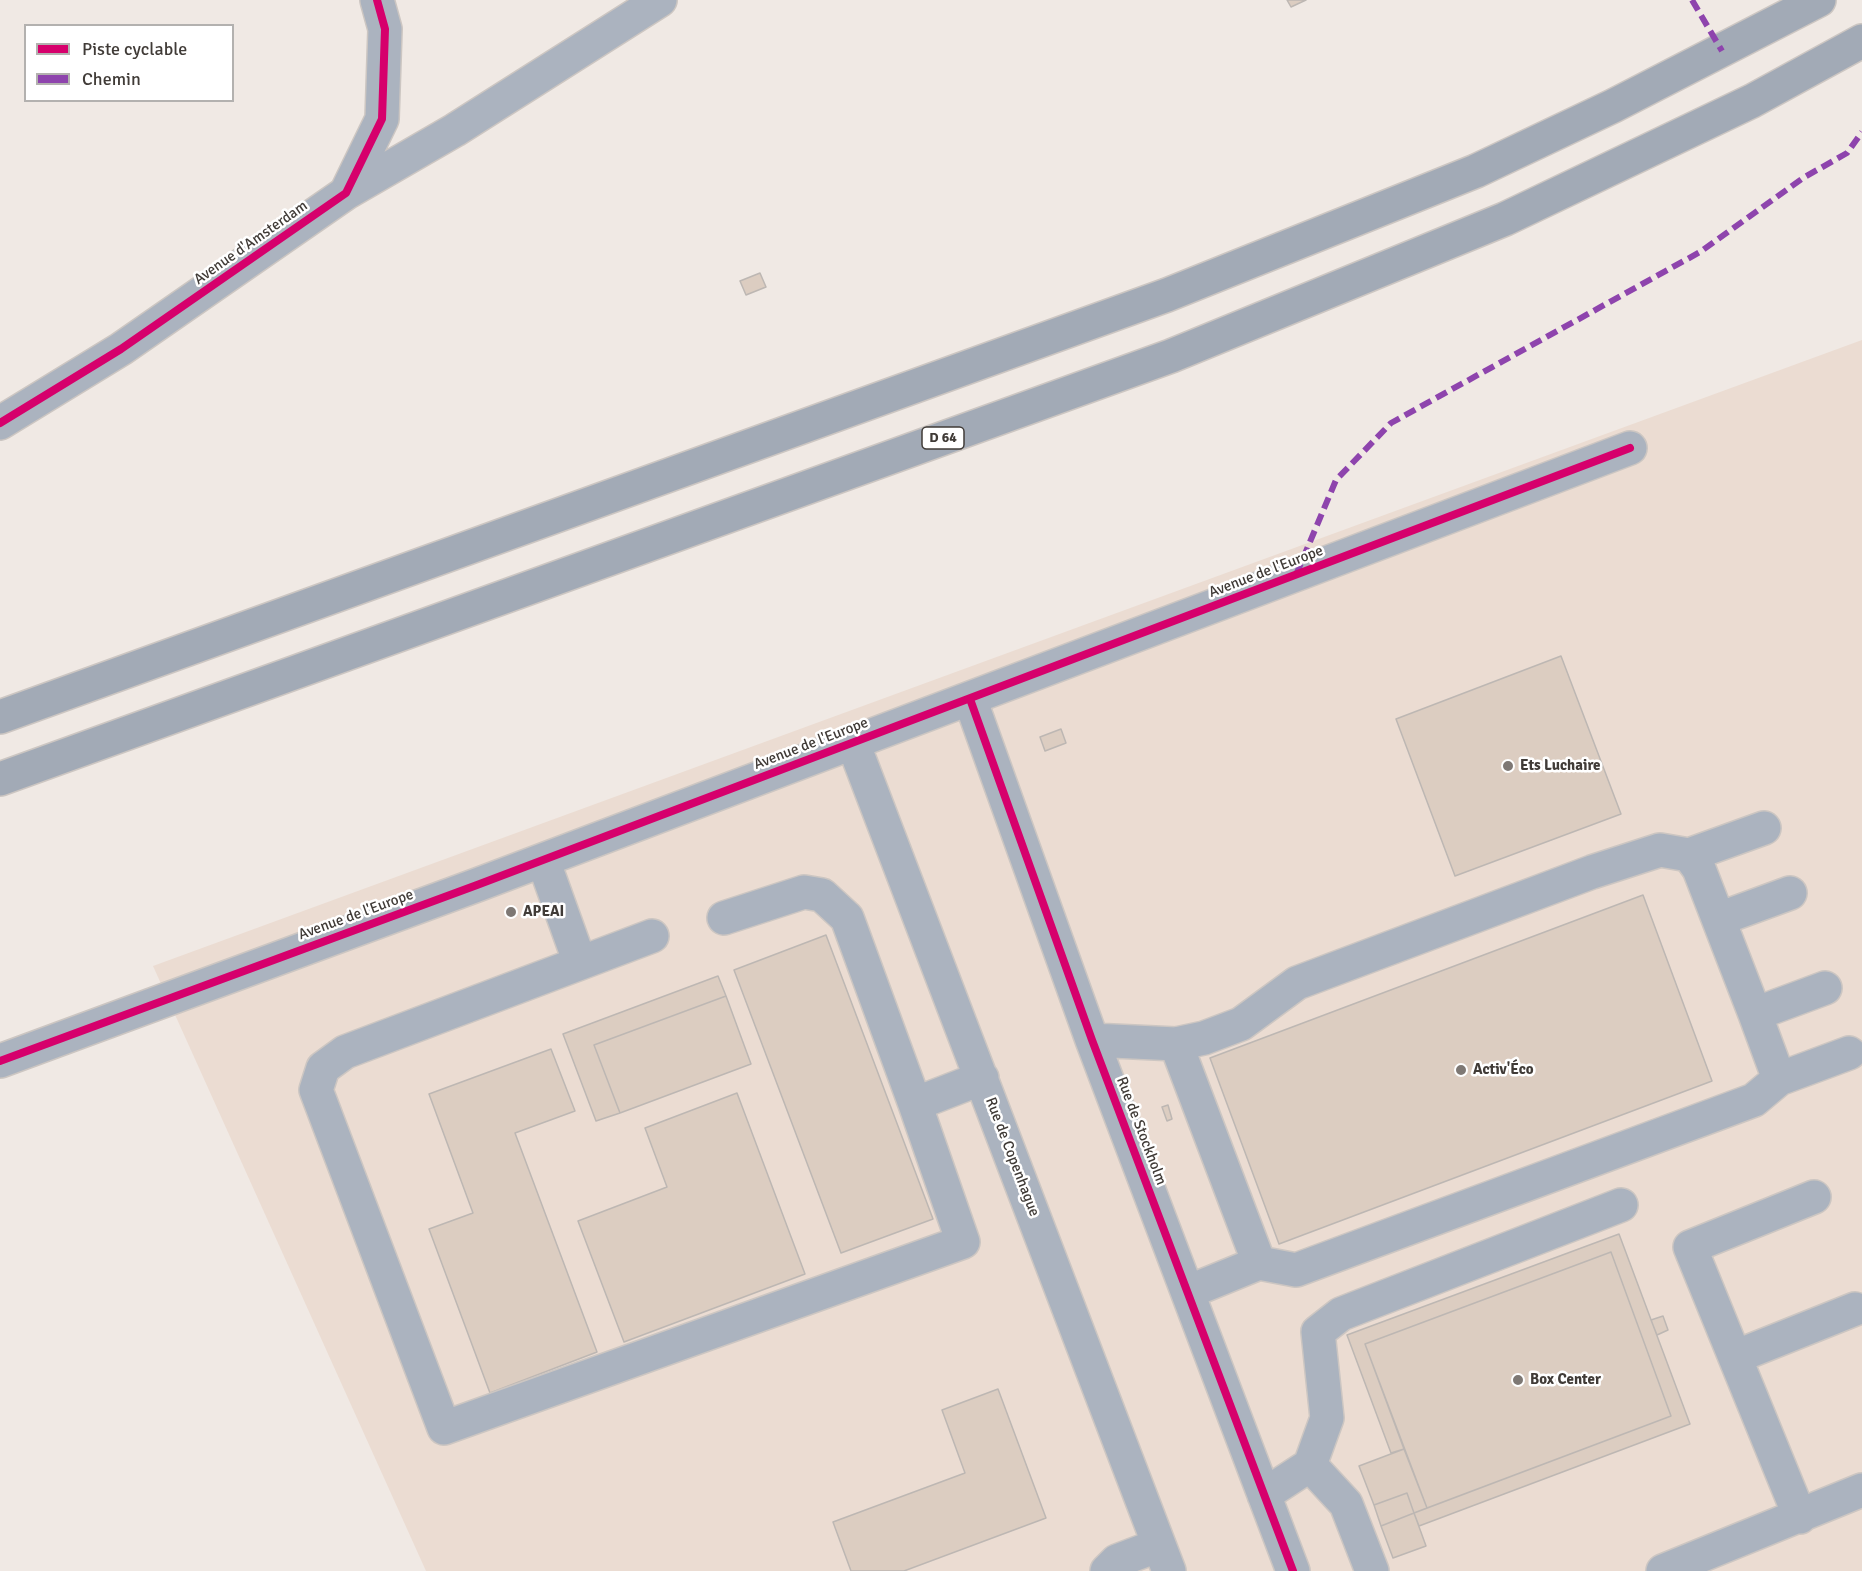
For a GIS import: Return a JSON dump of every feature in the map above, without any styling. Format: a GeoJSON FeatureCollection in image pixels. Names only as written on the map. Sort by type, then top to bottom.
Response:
{"type":"FeatureCollection","features":[{"type":"Feature","properties":{"kind":"main road"},"geometry":{"type":"LineString","coordinates":[[0,717],[1167,296],[1476,171],[1613,106],[1819,0]]}},
{"type":"Feature","properties":{"kind":"main road","name":"D 64"},"geometry":{"type":"LineString","coordinates":[[0,779],[1171,356],[1505,219],[1752,101],[1862,41]]}},
{"type":"Feature","properties":{"kind":"street","name":"Avenue d'Amsterdam"},"geometry":{"type":"LineString","coordinates":[[346,194],[382,119],[385,29],[377,0]]}},
{"type":"Feature","properties":{"kind":"street","name":"Avenue d'Amsterdam"},"geometry":{"type":"LineString","coordinates":[[0,423],[121,349],[346,194],[455,130],[660,0]]}},
{"type":"Feature","properties":{"kind":"street","name":"Avenue de l'Europe"},"geometry":{"type":"LineString","coordinates":[[0,1061],[543,860],[1630,448]]}},
{"type":"Feature","properties":{"kind":"street","name":"Rue de Stockholm"},"geometry":{"type":"LineString","coordinates":[[970,699],[1092,1040],[1293,1571]]}},
{"type":"Feature","properties":{"kind":"street","name":"Rue de Copenhague"},"geometry":{"type":"LineString","coordinates":[[854,743],[1164,1558]]}},
{"type":"Feature","properties":{"kind":"street"},"geometry":{"type":"LineString","coordinates":[[1092,1040],[1176,1044],[1204,1038],[1241,1024],[1298,983],[1592,872],[1660,850],[1689,855],[1764,828]]}},
{"type":"Feature","properties":{"kind":"street"},"geometry":{"type":"LineString","coordinates":[[1689,855],[1700,868],[1779,1078]]}},
{"type":"Feature","properties":{"kind":"street"},"geometry":{"type":"LineString","coordinates":[[543,860],[580,963]]}},
{"type":"Feature","properties":{"kind":"street"},"geometry":{"type":"LineString","coordinates":[[652,936],[345,1052],[323,1068],[316,1090],[444,1428],[963,1242],[847,918],[822,895],[804,892],[724,918]]}},
{"type":"Feature","properties":{"kind":"street"},"geometry":{"type":"LineString","coordinates":[[1719,920],[1790,893]]}},
{"type":"Feature","properties":{"kind":"street"},"geometry":{"type":"LineString","coordinates":[[1755,1014],[1826,988]]}},
{"type":"Feature","properties":{"kind":"street"},"geometry":{"type":"LineString","coordinates":[[1176,1044],[1259,1263]]}},
{"type":"Feature","properties":{"kind":"street"},"geometry":{"type":"LineString","coordinates":[[1188,1292],[1259,1263],[1296,1270],[1754,1100],[1779,1078],[1849,1053]]}},
{"type":"Feature","properties":{"kind":"street"},"geometry":{"type":"LineString","coordinates":[[915,1104],[982,1078]]}},
{"type":"Feature","properties":{"kind":"street"},"geometry":{"type":"LineString","coordinates":[[1800,1517],[1690,1247],[1815,1197]]}},
{"type":"Feature","properties":{"kind":"street"},"geometry":{"type":"LineString","coordinates":[[1264,1495],[1310,1466],[1328,1418],[1318,1332],[1341,1314],[1621,1205]]}},
{"type":"Feature","properties":{"kind":"street"},"geometry":{"type":"LineString","coordinates":[[1735,1357],[1856,1309]]}},
{"type":"Feature","properties":{"kind":"street"},"geometry":{"type":"LineString","coordinates":[[1310,1466],[1346,1504],[1372,1571]]}},
{"type":"Feature","properties":{"kind":"street"},"geometry":{"type":"LineString","coordinates":[[1663,1571],[1862,1490]]}},
{"type":"Feature","properties":{"kind":"street"},"geometry":{"type":"LineString","coordinates":[[1107,1571],[1117,1561],[1164,1558]]}},
{"type":"Feature","properties":{"kind":"shaded area"},"geometry":{"type":"Polygon","coordinates":[[[1862,340],[1862,1571],[426,1571],[153,966],[1862,340]]]}},
{"type":"Feature","properties":{"kind":"building"},"geometry":{"type":"Polygon","coordinates":[[[1287,0],[1306,0],[1291,7],[1287,0]]]}},
{"type":"Feature","properties":{"kind":"building"},"geometry":{"type":"Polygon","coordinates":[[[760,273],[766,287],[746,295],[740,281],[760,273]]]}},
{"type":"Feature","properties":{"kind":"building","name":"Ets Luchaire"},"geometry":{"type":"Polygon","coordinates":[[[1561,656],[1621,814],[1455,876],[1396,719],[1561,656]]]}},
{"type":"Feature","properties":{"kind":"building"},"geometry":{"type":"Polygon","coordinates":[[[1061,729],[1066,743],[1045,751],[1040,737],[1061,729]]]}},
{"type":"Feature","properties":{"kind":"building","name":"Activ'Éco"},"geometry":{"type":"Polygon","coordinates":[[[1643,895],[1712,1081],[1279,1244],[1210,1058],[1643,895]]]}},
{"type":"Feature","properties":{"kind":"building"},"geometry":{"type":"Polygon","coordinates":[[[826,935],[933,1219],[841,1253],[734,970],[826,935]]]}},
{"type":"Feature","properties":{"kind":"building"},"geometry":{"type":"Polygon","coordinates":[[[718,976],[726,996],[594,1045],[620,1113],[596,1121],[563,1034],[718,976]]]}},
{"type":"Feature","properties":{"kind":"building"},"geometry":{"type":"Polygon","coordinates":[[[726,996],[751,1064],[620,1113],[594,1045],[726,996]]]}},
{"type":"Feature","properties":{"kind":"building"},"geometry":{"type":"Polygon","coordinates":[[[551,1049],[575,1111],[515,1133],[597,1352],[490,1393],[429,1229],[473,1213],[429,1094],[551,1049]]]}},
{"type":"Feature","properties":{"kind":"building"},"geometry":{"type":"Polygon","coordinates":[[[737,1093],[805,1274],[624,1342],[578,1221],[667,1187],[645,1128],[737,1093]]]}},
{"type":"Feature","properties":{"kind":"building"},"geometry":{"type":"Polygon","coordinates":[[[1168,1105],[1172,1119],[1167,1121],[1162,1107],[1168,1105]]]}},
{"type":"Feature","properties":{"kind":"building"},"geometry":{"type":"Polygon","coordinates":[[[1619,1234],[1690,1424],[1419,1526],[1414,1513],[1671,1416],[1611,1252],[1365,1344],[1404,1449],[1391,1453],[1347,1335],[1619,1234]]]}},
{"type":"Feature","properties":{"kind":"building","name":"Box Center"},"geometry":{"type":"Polygon","coordinates":[[[1611,1252],[1671,1416],[1427,1508],[1365,1344],[1611,1252]]]}},
{"type":"Feature","properties":{"kind":"building"},"geometry":{"type":"Polygon","coordinates":[[[1663,1316],[1668,1330],[1657,1335],[1651,1320],[1663,1316]]]}},
{"type":"Feature","properties":{"kind":"building"},"geometry":{"type":"Polygon","coordinates":[[[998,1389],[1046,1518],[904,1571],[851,1571],[833,1522],[965,1473],[942,1410],[998,1389]]]}},
{"type":"Feature","properties":{"kind":"building"},"geometry":{"type":"Polygon","coordinates":[[[1404,1449],[1427,1508],[1414,1513],[1407,1493],[1374,1505],[1359,1466],[1404,1449]]]}},
{"type":"Feature","properties":{"kind":"building"},"geometry":{"type":"Polygon","coordinates":[[[1407,1493],[1414,1513],[1381,1526],[1374,1505],[1407,1493]]]}},
{"type":"Feature","properties":{"kind":"building"},"geometry":{"type":"Polygon","coordinates":[[[1414,1513],[1426,1546],[1393,1558],[1381,1526],[1414,1513]]]}},
{"type":"Feature","properties":{"kind":"marked path"},"geometry":{"type":"LineString","coordinates":[[1692,0],[1722,51]]}},
{"type":"Feature","properties":{"kind":"marked path"},"geometry":{"type":"LineString","coordinates":[[1296,575],[1336,480],[1391,423],[1700,252],[1803,178],[1847,153],[1862,132]]}},
{"type":"Feature","properties":{"kind":"cycle path"},"geometry":{"type":"LineString","coordinates":[[0,423],[121,349],[346,193],[382,119],[385,29],[377,0]]}},
{"type":"Feature","properties":{"kind":"cycle path"},"geometry":{"type":"LineString","coordinates":[[0,1061],[477,885],[1630,448]]}},
{"type":"Feature","properties":{"kind":"cycle path"},"geometry":{"type":"LineString","coordinates":[[970,699],[1092,1040],[1293,1571]]}},
{"type":"Feature","properties":{"kind":"place","name":"Ets Luchaire"},"geometry":{"type":"Point","coordinates":[1508,766]}},
{"type":"Feature","properties":{"kind":"place","name":"APEAI"},"geometry":{"type":"Point","coordinates":[511,912]}},
{"type":"Feature","properties":{"kind":"place","name":"Activ'Éco"},"geometry":{"type":"Point","coordinates":[1461,1070]}},
{"type":"Feature","properties":{"kind":"place","name":"Box Center"},"geometry":{"type":"Point","coordinates":[1518,1380]}}]}
